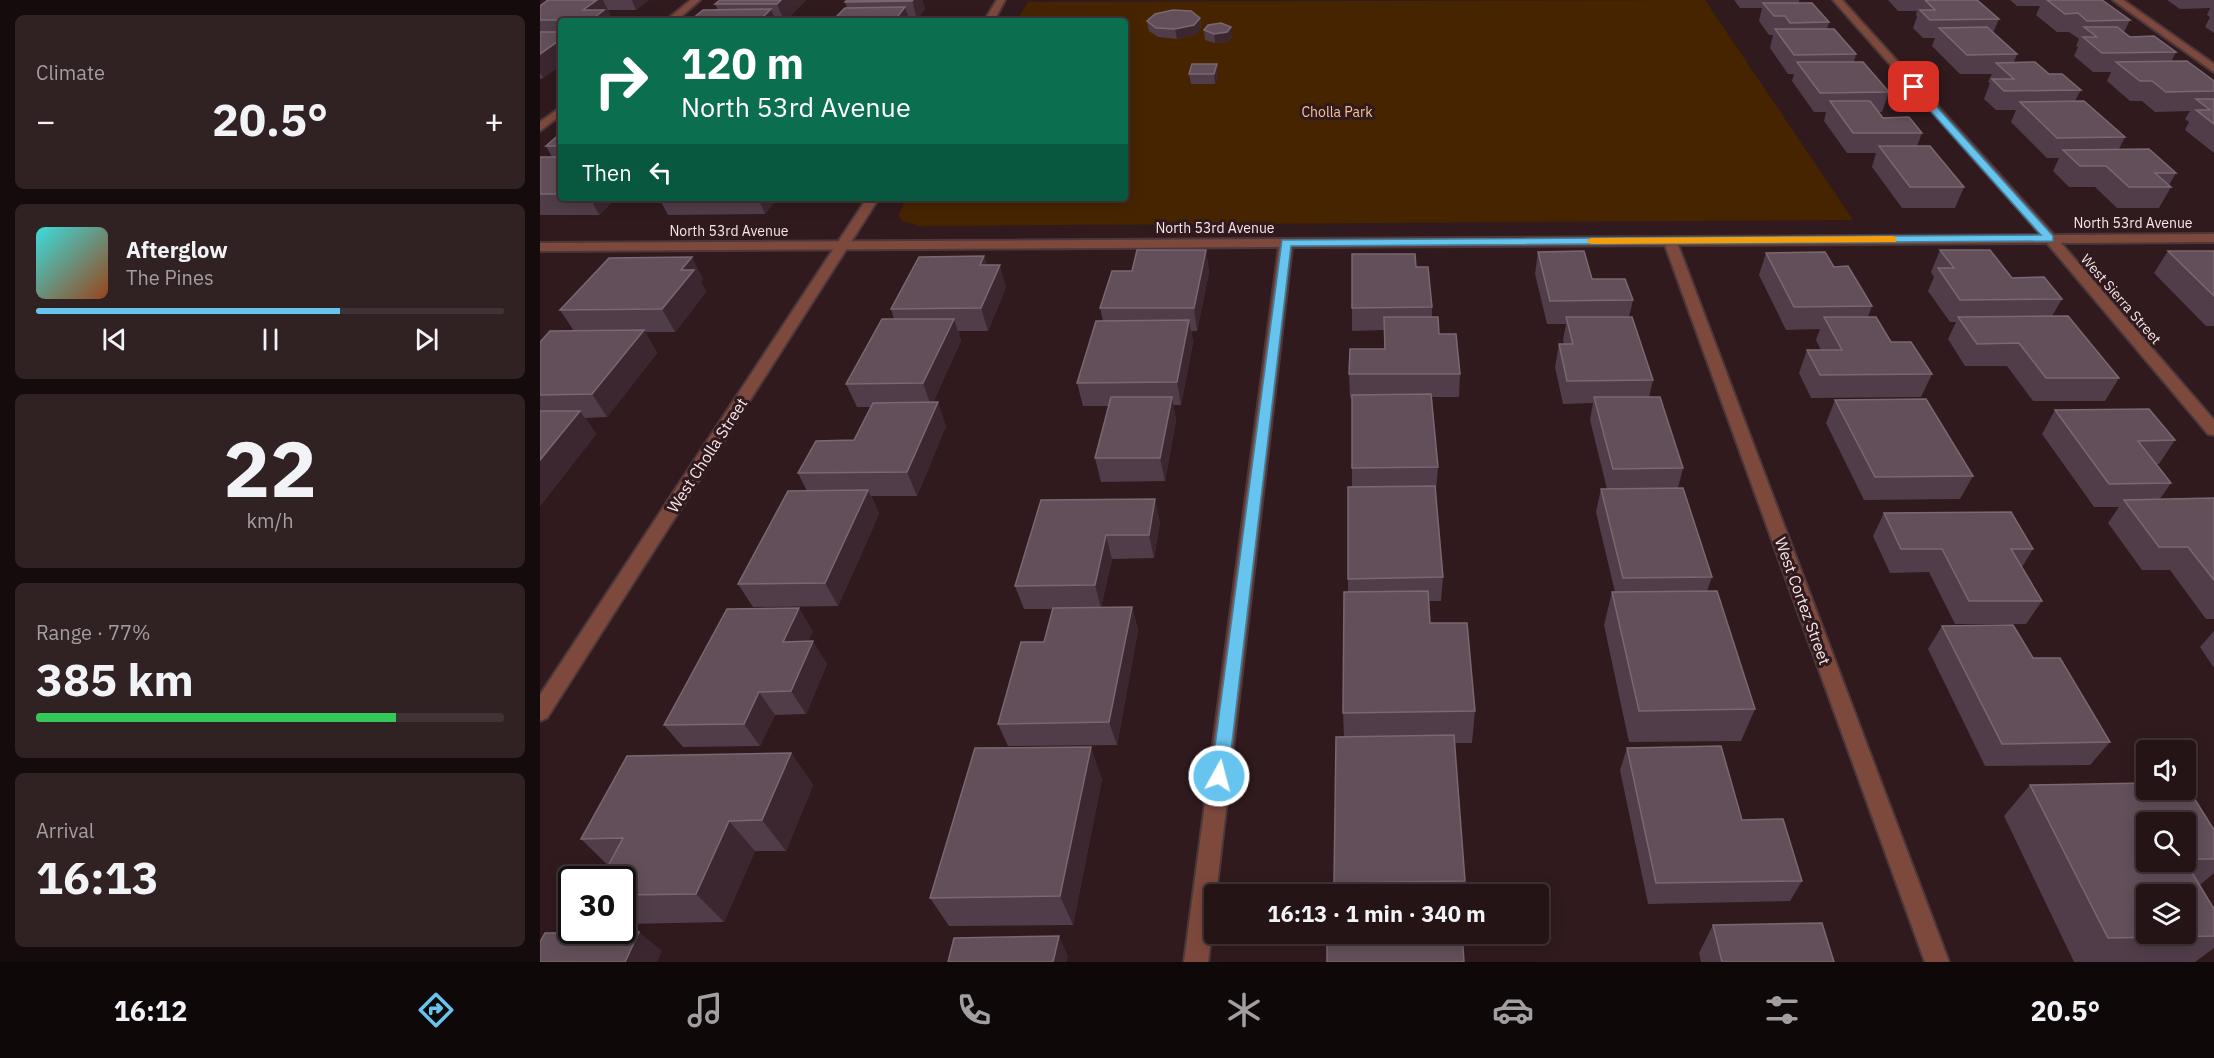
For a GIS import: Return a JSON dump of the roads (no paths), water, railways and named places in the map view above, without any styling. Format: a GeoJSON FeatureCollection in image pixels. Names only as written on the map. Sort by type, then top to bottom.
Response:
{"type":"FeatureCollection","features":[{"type":"Feature","properties":{"kind":"street"},"geometry":{"type":"LineString","coordinates":[[674,18],[696,0]]}},
{"type":"Feature","properties":{"kind":"street"},"geometry":{"type":"LineString","coordinates":[[990,18],[1001,0]]}},
{"type":"Feature","properties":{"kind":"street","name":"West Sierra Street"},"geometry":{"type":"LineString","coordinates":[[1837,0],[2050,238],[2214,430]]}},
{"type":"Feature","properties":{"kind":"street"},"geometry":{"type":"LineString","coordinates":[[2117,0],[2214,69]]}},
{"type":"Feature","properties":{"kind":"street"},"geometry":{"type":"LineString","coordinates":[[540,128],[558,113]]}},
{"type":"Feature","properties":{"kind":"street","name":"West Cholla Street"},"geometry":{"type":"LineString","coordinates":[[540,712],[871,201]]}},
{"type":"Feature","properties":{"kind":"street","name":"North 53rd Avenue"},"geometry":{"type":"LineString","coordinates":[[540,247],[2214,238]]}},
{"type":"Feature","properties":{"kind":"street","name":"West Cortez Street"},"geometry":{"type":"LineString","coordinates":[[1670,240],[1937,962]]}},
{"type":"Feature","properties":{"kind":"street"},"geometry":{"type":"LineString","coordinates":[[1196,962],[1286,243]]}},
{"type":"Feature","properties":{"kind":"park label","name":"Cholla Park"},"geometry":{"type":"Point","coordinates":[1337,112]}}]}
